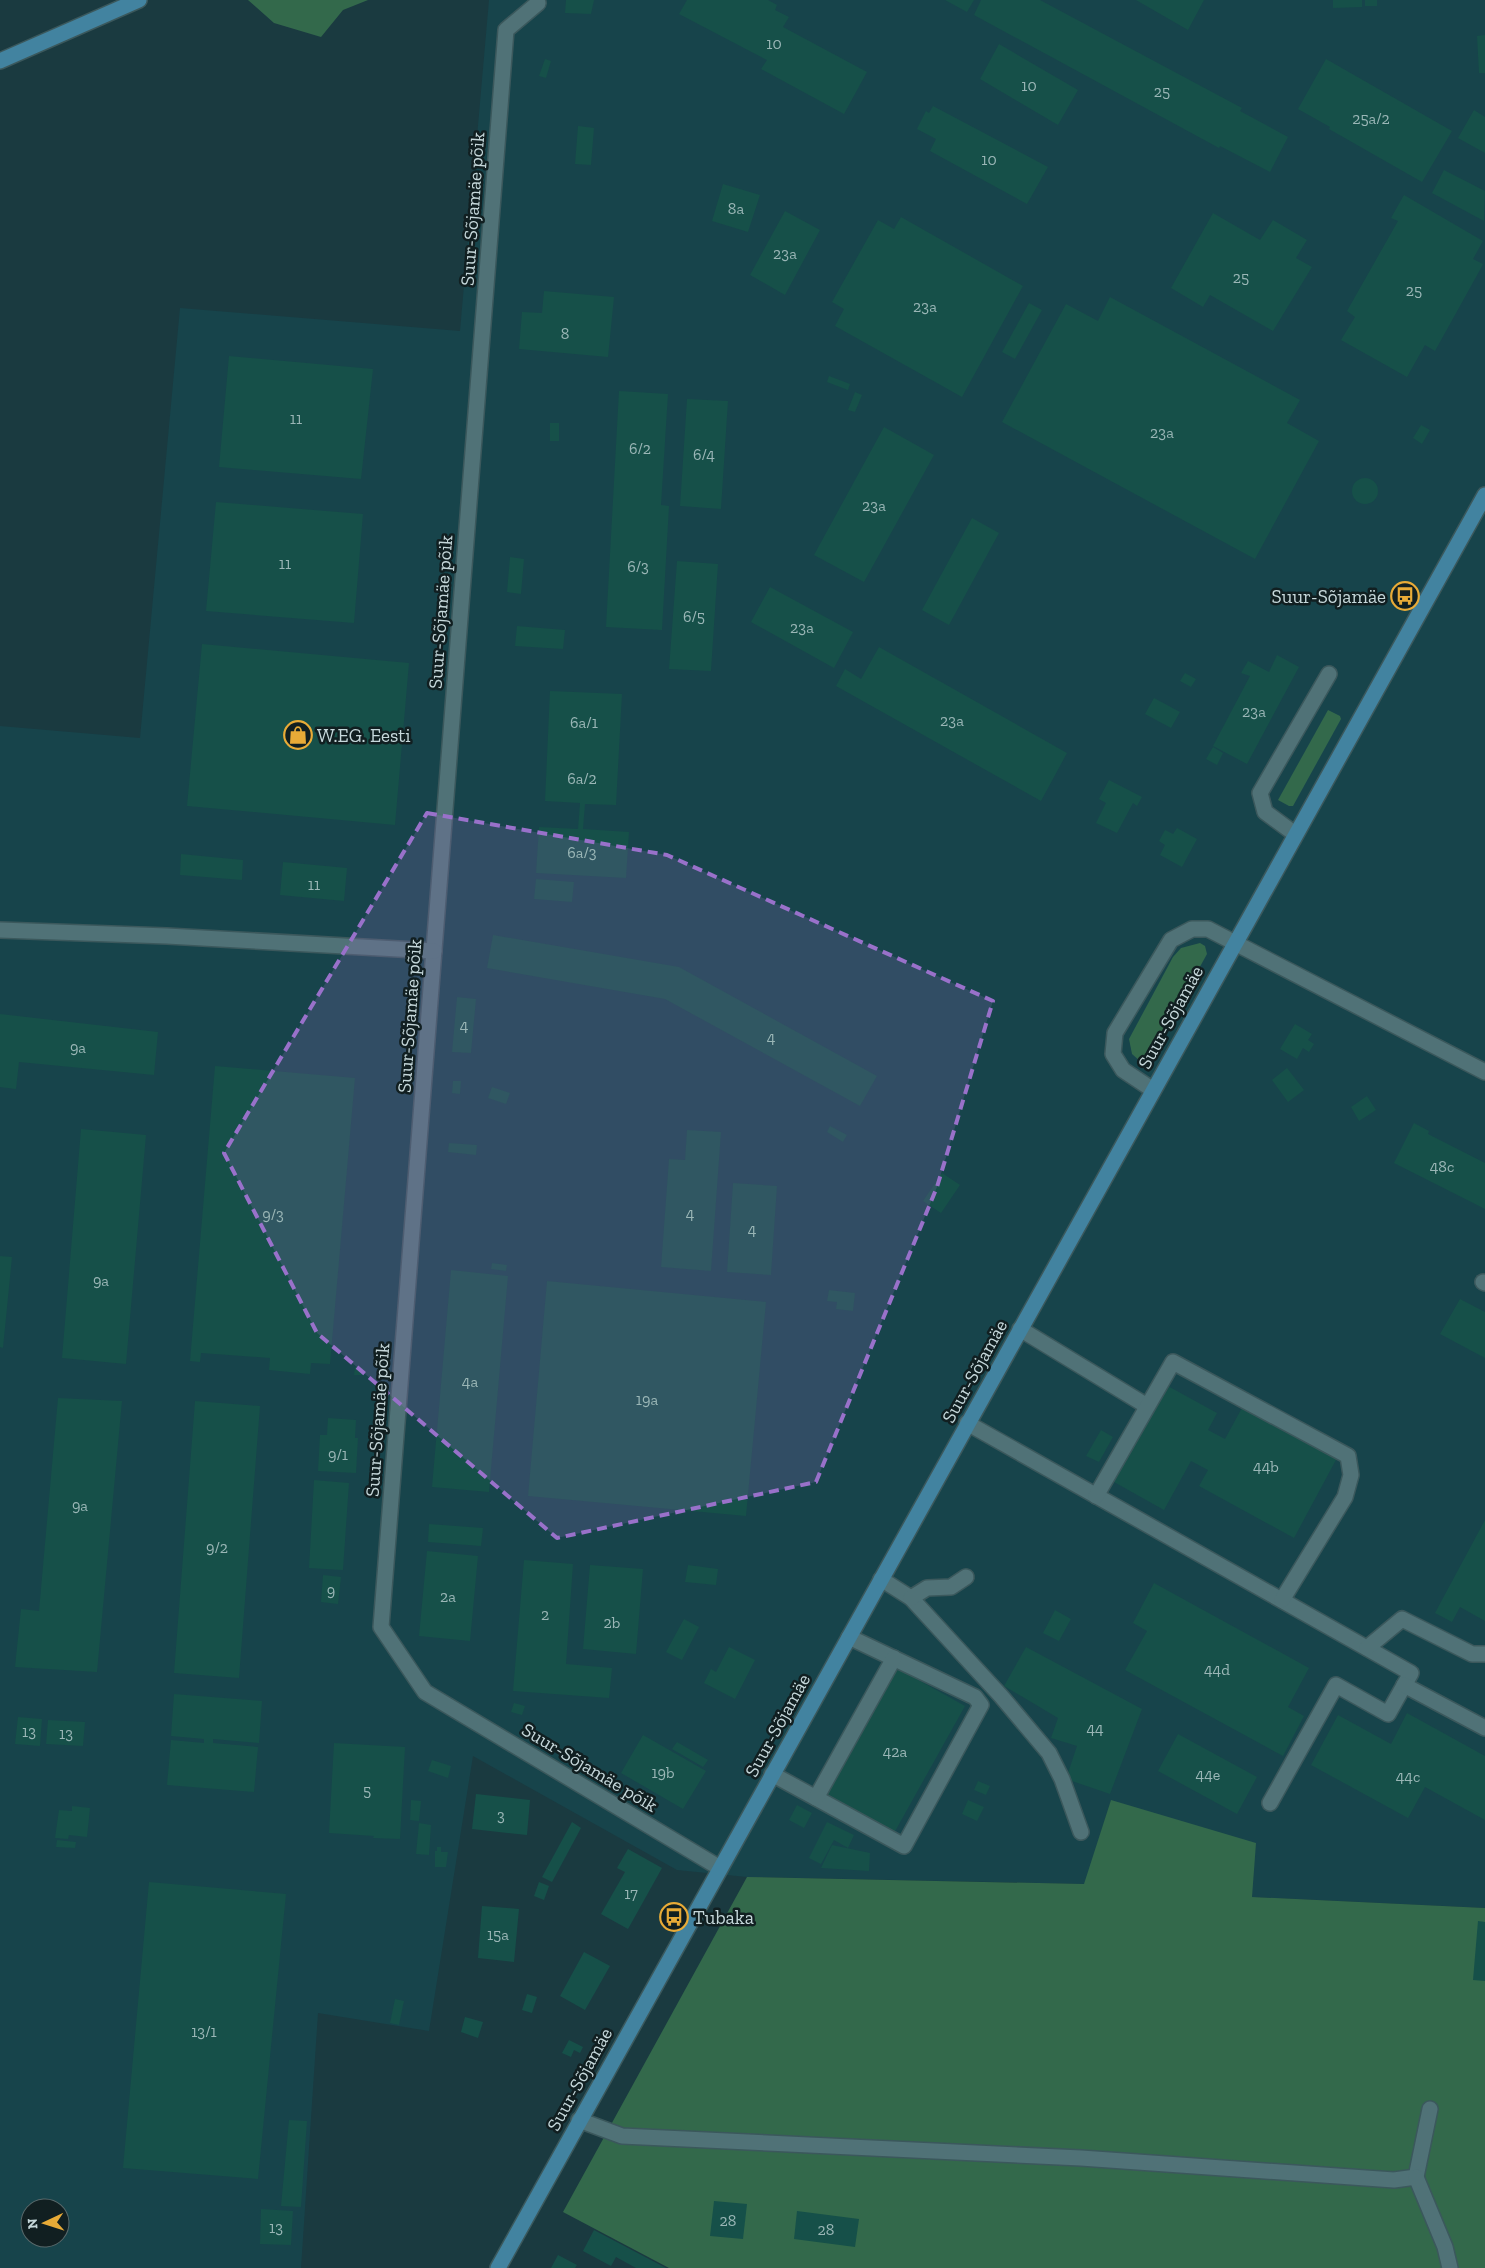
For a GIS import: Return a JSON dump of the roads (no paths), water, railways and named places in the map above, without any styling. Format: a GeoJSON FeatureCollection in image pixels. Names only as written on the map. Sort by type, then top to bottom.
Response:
{"type":"FeatureCollection","features":[{"type":"Feature","properties":{"kind":"main road"},"geometry":{"type":"LineString","coordinates":[[0,61],[139,0]]}},
{"type":"Feature","properties":{"kind":"main road","name":"Suur-Sõjamäe"},"geometry":{"type":"LineString","coordinates":[[498,2268],[1485,494]]}},
{"type":"Feature","properties":{"kind":"street","name":"Suur-Sõjamäe põik"},"geometry":{"type":"LineString","coordinates":[[538,3],[506,30],[381,1627],[425,1692],[720,1868]]}},
{"type":"Feature","properties":{"kind":"street"},"geometry":{"type":"LineString","coordinates":[[1295,834],[1266,812],[1260,793],[1329,674]]}},
{"type":"Feature","properties":{"kind":"street"},"geometry":{"type":"LineString","coordinates":[[1153,1090],[1123,1070],[1113,1054],[1115,1033],[1170,940],[1192,929],[1208,929],[1485,1072]]}},
{"type":"Feature","properties":{"kind":"street"},"geometry":{"type":"LineString","coordinates":[[0,930],[166,936],[434,951]]}},
{"type":"Feature","properties":{"kind":"street"},"geometry":{"type":"LineString","coordinates":[[1020,1329],[1148,1406]]}},
{"type":"Feature","properties":{"kind":"street"},"geometry":{"type":"LineString","coordinates":[[1096,1496],[1173,1362],[1348,1456],[1351,1475],[1345,1497],[1282,1600]]}},
{"type":"Feature","properties":{"kind":"street"},"geometry":{"type":"LineString","coordinates":[[968,1423],[1411,1673],[1388,1714],[1336,1685],[1270,1803]]}},
{"type":"Feature","properties":{"kind":"street"},"geometry":{"type":"LineString","coordinates":[[911,1598],[927,1588],[951,1587],[966,1577]]}},
{"type":"Feature","properties":{"kind":"street"},"geometry":{"type":"LineString","coordinates":[[881,1579],[911,1598],[1001,1696],[1050,1753],[1062,1779],[1081,1832]]}},
{"type":"Feature","properties":{"kind":"street"},"geometry":{"type":"LineString","coordinates":[[1366,1648],[1402,1619],[1472,1654],[1485,1654]]}},
{"type":"Feature","properties":{"kind":"street"},"geometry":{"type":"LineString","coordinates":[[772,1774],[904,1846],[981,1705],[975,1696],[849,1637]]}},
{"type":"Feature","properties":{"kind":"street"},"geometry":{"type":"LineString","coordinates":[[816,1798],[894,1658]]}},
{"type":"Feature","properties":{"kind":"street"},"geometry":{"type":"LineString","coordinates":[[1404,1685],[1485,1728]]}},
{"type":"Feature","properties":{"kind":"street"},"geometry":{"type":"LineString","coordinates":[[1430,2108],[1416,2177],[1445,2247],[1450,2268]]}},
{"type":"Feature","properties":{"kind":"street"},"geometry":{"type":"LineString","coordinates":[[579,2120],[622,2136],[1081,2158],[1394,2180],[1416,2177]]}},
{"type":"Feature","properties":{"kind":"place","name":"Suur-Sõjamäe"},"geometry":{"type":"Point","coordinates":[1405,596]}},
{"type":"Feature","properties":{"kind":"place","name":"W.EG. Eesti"},"geometry":{"type":"Point","coordinates":[298,735]}},
{"type":"Feature","properties":{"kind":"place","name":"Tubaka"},"geometry":{"type":"Point","coordinates":[674,1917]}}]}
